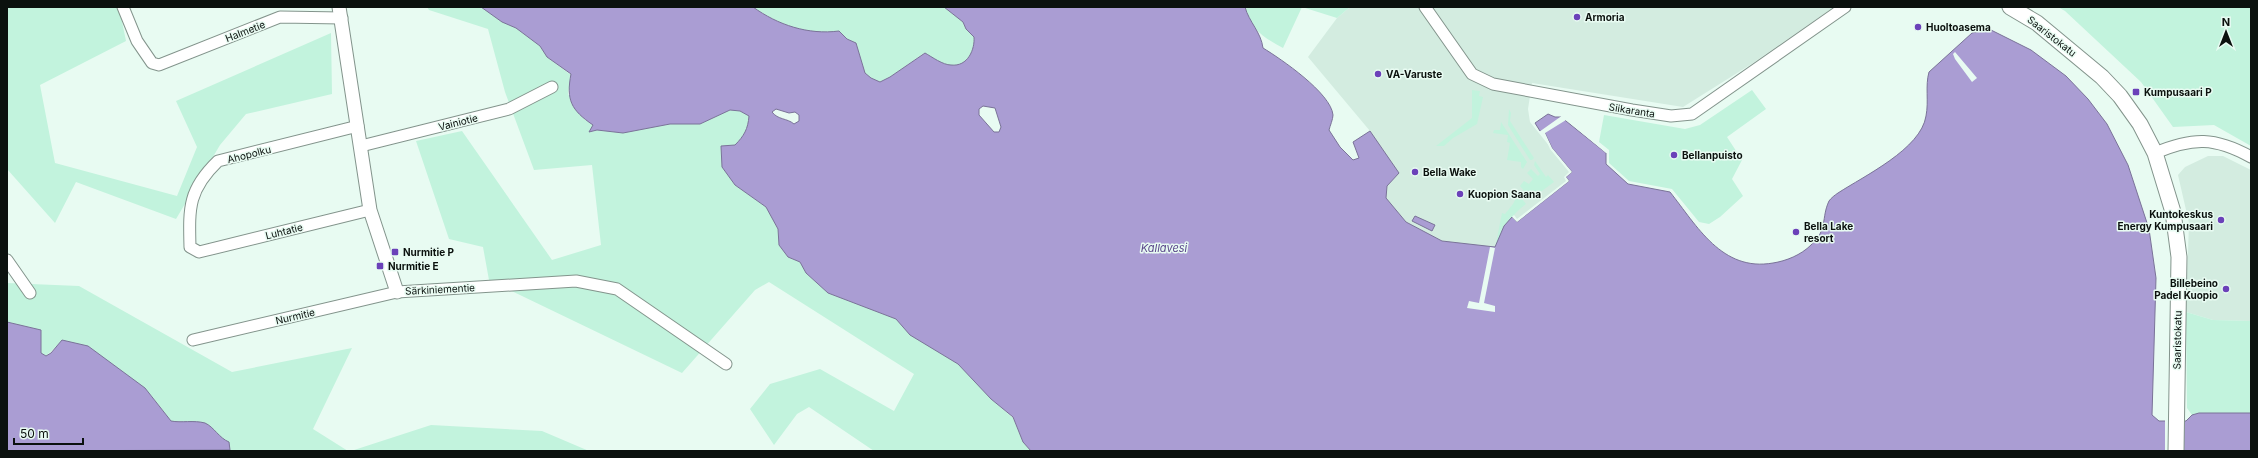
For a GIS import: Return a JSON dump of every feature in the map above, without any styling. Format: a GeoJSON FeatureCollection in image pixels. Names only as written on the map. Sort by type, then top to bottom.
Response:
{"type":"FeatureCollection","features":[{"type":"Feature","properties":{"kind":"main road","name":"Saaristokatu"},"geometry":{"type":"LineString","coordinates":[[2010,7],[2038,23],[2102,77],[2120,96],[2140,124],[2155,153],[2173,212],[2179,257],[2176,451]]}},
{"type":"Feature","properties":{"kind":"street","name":"Halmetie"},"geometry":{"type":"LineString","coordinates":[[123,7],[137,41],[152,63],[159,65],[280,17],[340,12]]}},
{"type":"Feature","properties":{"kind":"street","name":"Siikaranta"},"geometry":{"type":"LineString","coordinates":[[1425,7],[1472,74],[1493,84],[1671,116],[1692,114],[1845,7]]}},
{"type":"Feature","properties":{"kind":"street","name":"Särkiniementie"},"geometry":{"type":"LineString","coordinates":[[340,12],[370,210],[397,292],[576,281],[617,290],[726,364]]}},
{"type":"Feature","properties":{"kind":"street","name":"Vainiotie"},"geometry":{"type":"LineString","coordinates":[[361,146],[509,109],[552,87]]}},
{"type":"Feature","properties":{"kind":"street","name":"Ahopolku"},"geometry":{"type":"LineString","coordinates":[[199,252],[190,247],[189,218],[192,196],[203,175],[218,161],[358,126]]}},
{"type":"Feature","properties":{"kind":"street"},"geometry":{"type":"LineString","coordinates":[[2155,153],[2187,141],[2204,141],[2220,142],[2251,157]]}},
{"type":"Feature","properties":{"kind":"street","name":"Luhtatie"},"geometry":{"type":"LineString","coordinates":[[199,252],[370,210]]}},
{"type":"Feature","properties":{"kind":"street"},"geometry":{"type":"LineString","coordinates":[[7,260],[30,293]]}},
{"type":"Feature","properties":{"kind":"street","name":"Nurmitie"},"geometry":{"type":"LineString","coordinates":[[193,340],[397,292]]}},
{"type":"Feature","properties":{"kind":"shaded area"},"geometry":{"type":"Polygon","coordinates":[[[1350,7],[1834,7],[1753,63],[1683,107],[1532,83],[1528,109],[1530,122],[1571,173],[1569,181],[1495,248],[1442,241],[1406,222],[1386,198],[1387,186],[1399,173],[1370,131],[1308,57],[1337,18],[1350,7]]]}},
{"type":"Feature","properties":{"kind":"shaded area"},"geometry":{"type":"Polygon","coordinates":[[[2208,156],[2223,156],[2251,170],[2251,321],[2213,320],[2186,312],[2189,223],[2178,175],[2185,167],[2208,156]]]}},
{"type":"Feature","properties":{"kind":"green space"},"geometry":{"type":"Polygon","coordinates":[[[7,7],[119,7],[126,41],[40,85],[55,163],[177,196],[197,147],[176,101],[331,33],[332,94],[246,114],[220,145],[176,219],[76,182],[55,223],[7,169],[7,7]]]}},
{"type":"Feature","properties":{"kind":"green space"},"geometry":{"type":"Polygon","coordinates":[[[427,7],[481,7],[502,22],[516,28],[540,46],[547,57],[571,75],[568,94],[584,119],[593,125],[590,132],[597,130],[623,133],[670,124],[700,124],[730,110],[740,111],[749,116],[747,129],[738,142],[735,145],[721,146],[722,167],[735,185],[766,207],[778,229],[779,245],[788,257],[800,262],[806,273],[828,293],[896,319],[911,335],[958,364],[991,399],[1013,418],[1023,442],[1031,451],[874,451],[809,407],[797,414],[774,445],[750,409],[770,384],[820,369],[894,411],[914,374],[769,282],[755,290],[682,373],[489,280],[483,247],[449,239],[416,141],[462,131],[552,260],[601,245],[592,165],[534,170],[505,92],[488,29],[429,10],[427,7]]]}},
{"type":"Feature","properties":{"kind":"green space"},"geometry":{"type":"Polygon","coordinates":[[[753,7],[944,7],[963,22],[966,29],[974,37],[974,42],[972,52],[962,63],[957,65],[945,64],[924,53],[890,77],[880,82],[871,78],[865,73],[856,43],[847,39],[839,32],[816,32],[783,24],[753,7]]]}},
{"type":"Feature","properties":{"kind":"green space"},"geometry":{"type":"Polygon","coordinates":[[[1245,7],[1302,7],[1283,48],[1269,40],[1254,27],[1245,7]]]}},
{"type":"Feature","properties":{"kind":"green space"},"geometry":{"type":"Polygon","coordinates":[[[1302,7],[1350,7],[1337,18],[1302,7]]]}},
{"type":"Feature","properties":{"kind":"green space"},"geometry":{"type":"Polygon","coordinates":[[[2058,7],[2251,7],[2251,146],[2214,125],[2173,127],[2141,82],[2065,11],[2058,7]]]}},
{"type":"Feature","properties":{"kind":"green space"},"geometry":{"type":"Polygon","coordinates":[[[1472,90],[1480,91],[1479,96],[1483,97],[1477,124],[1453,138],[1444,146],[1436,146],[1472,118],[1472,90]]]}},
{"type":"Feature","properties":{"kind":"green space","name":"Bellanpuisto"},"geometry":{"type":"Polygon","coordinates":[[[1752,90],[1766,109],[1727,137],[1742,160],[1732,179],[1743,196],[1720,217],[1709,224],[1699,222],[1672,189],[1629,181],[1609,163],[1609,150],[1599,142],[1604,115],[1685,129],[1700,125],[1752,90]]]}},
{"type":"Feature","properties":{"kind":"green space"},"geometry":{"type":"Polygon","coordinates":[[[1509,109],[1511,113],[1510,121],[1534,158],[1532,160],[1530,160],[1508,125],[1509,109]]]}},
{"type":"Feature","properties":{"kind":"green space"},"geometry":{"type":"Polygon","coordinates":[[[1501,122],[1527,162],[1523,169],[1521,167],[1521,162],[1507,160],[1510,143],[1507,142],[1508,135],[1493,133],[1494,130],[1500,130],[1501,122]]]}},
{"type":"Feature","properties":{"kind":"green space"},"geometry":{"type":"Polygon","coordinates":[[[1535,161],[1546,177],[1548,175],[1554,182],[1531,199],[1520,186],[1524,181],[1529,184],[1533,179],[1527,173],[1531,169],[1538,176],[1540,174],[1534,165],[1535,161]]]}},
{"type":"Feature","properties":{"kind":"green space"},"geometry":{"type":"Polygon","coordinates":[[[1518,194],[1526,204],[1508,223],[1495,248],[1502,213],[1505,214],[1513,204],[1518,194]]]}},
{"type":"Feature","properties":{"kind":"green space"},"geometry":{"type":"Polygon","coordinates":[[[7,283],[79,286],[232,372],[352,348],[313,429],[348,451],[223,451],[230,449],[210,426],[203,423],[171,421],[151,395],[63,340],[46,356],[41,353],[41,330],[7,322],[7,283]]]}},
{"type":"Feature","properties":{"kind":"green space"},"geometry":{"type":"Polygon","coordinates":[[[2186,312],[2213,320],[2251,321],[2251,413],[2199,413],[2192,415],[2187,408],[2186,312]]]}},
{"type":"Feature","properties":{"kind":"green space"},"geometry":{"type":"Polygon","coordinates":[[[431,425],[542,431],[589,451],[351,451],[431,425]]]}},
{"type":"Feature","properties":{"kind":"water","name":"Kallavesi"},"geometry":{"type":"Polygon","coordinates":[[[481,7],[753,7],[783,24],[805,30],[827,32],[839,31],[847,39],[856,43],[865,73],[871,78],[880,82],[890,77],[925,53],[948,65],[957,65],[966,60],[972,52],[974,37],[966,29],[963,22],[944,7],[1245,7],[1260,37],[1263,48],[1293,68],[1324,97],[1330,106],[1333,115],[1329,130],[1340,147],[1353,160],[1359,158],[1353,142],[1370,131],[1399,173],[1387,186],[1386,198],[1406,222],[1442,241],[1495,247],[1504,226],[1512,217],[1517,222],[1569,181],[1566,177],[1572,172],[1552,148],[1545,133],[1540,131],[1535,123],[1548,114],[1555,117],[1561,117],[1606,153],[1606,164],[1628,184],[1670,192],[1690,219],[1712,244],[1739,260],[1755,264],[1783,261],[1803,252],[1816,240],[1822,229],[1829,201],[1838,193],[1890,160],[1914,140],[1922,128],[1926,116],[1927,83],[1929,72],[1972,33],[1989,29],[2031,50],[2066,76],[2088,99],[2107,124],[2128,165],[2149,229],[2156,278],[2152,415],[2159,421],[2186,421],[2192,415],[2199,413],[2251,413],[2251,451],[1031,451],[1023,442],[1013,417],[991,399],[958,364],[910,335],[896,319],[828,293],[806,273],[800,262],[788,257],[779,245],[778,229],[766,207],[735,185],[722,167],[721,146],[735,145],[738,142],[747,129],[749,116],[740,111],[730,110],[700,124],[670,124],[623,133],[597,130],[589,132],[593,125],[575,109],[570,98],[569,91],[571,74],[547,57],[540,46],[516,28],[502,22],[481,7]],[[983,106],[979,109],[979,115],[994,132],[999,132],[1001,127],[995,108],[983,106]],[[776,109],[772,112],[774,115],[794,124],[799,121],[799,115],[795,112],[789,113],[776,109]]]}},
{"type":"Feature","properties":{"kind":"water"},"geometry":{"type":"Polygon","coordinates":[[[1415,216],[1435,225],[1432,231],[1412,221],[1415,216]]]}},
{"type":"Feature","properties":{"kind":"water"},"geometry":{"type":"Polygon","coordinates":[[[7,322],[41,330],[41,353],[46,356],[51,353],[62,340],[88,346],[145,388],[171,421],[205,423],[222,438],[229,442],[230,450],[7,451],[7,322]]]}},
{"type":"Feature","properties":{"kind":"pier"},"geometry":{"type":"Polygon","coordinates":[[[1955,52],[1977,78],[1972,82],[1955,59],[1953,54],[1955,52]]]}},
{"type":"Feature","properties":{"kind":"pier"},"geometry":{"type":"Polygon","coordinates":[[[1563,115],[1608,152],[1606,153],[1566,120],[1545,133],[1552,148],[1572,172],[1566,177],[1569,181],[1517,222],[1512,217],[1514,215],[1517,219],[1566,181],[1564,177],[1569,172],[1550,149],[1544,135],[1539,132],[1563,115]]]}},
{"type":"Feature","properties":{"kind":"pier"},"geometry":{"type":"Polygon","coordinates":[[[1490,247],[1495,248],[1484,303],[1495,306],[1495,312],[1467,308],[1469,301],[1479,303],[1490,247]]]}},
{"type":"Feature","properties":{"kind":"pier"},"geometry":{"type":"Polygon","coordinates":[[[2165,419],[2183,419],[2183,451],[2165,451],[2165,419]]]}},
{"type":"Feature","properties":{"kind":"place","name":"Armoria"},"geometry":{"type":"Point","coordinates":[1577,17]}},
{"type":"Feature","properties":{"kind":"place","name":"Huoltoasema"},"geometry":{"type":"Point","coordinates":[1918,27]}},
{"type":"Feature","properties":{"kind":"place","name":"VA-Varuste"},"geometry":{"type":"Point","coordinates":[1378,74]}},
{"type":"Feature","properties":{"kind":"place","name":"Kumpusaari P"},"geometry":{"type":"Point","coordinates":[2136,92]}},
{"type":"Feature","properties":{"kind":"place","name":"Bellanpuisto"},"geometry":{"type":"Point","coordinates":[1674,155]}},
{"type":"Feature","properties":{"kind":"place","name":"Bella Wake"},"geometry":{"type":"Point","coordinates":[1415,172]}},
{"type":"Feature","properties":{"kind":"place","name":"Kuopion Saana"},"geometry":{"type":"Point","coordinates":[1460,194]}},
{"type":"Feature","properties":{"kind":"place","name":"Kuntokeskus Energy Kumpusaari"},"geometry":{"type":"Point","coordinates":[2221,220]}},
{"type":"Feature","properties":{"kind":"place","name":"Bella Lake resort"},"geometry":{"type":"Point","coordinates":[1796,232]}},
{"type":"Feature","properties":{"kind":"place","name":"Nurmitie P"},"geometry":{"type":"Point","coordinates":[395,252]}},
{"type":"Feature","properties":{"kind":"place","name":"Nurmitie E"},"geometry":{"type":"Point","coordinates":[380,266]}},
{"type":"Feature","properties":{"kind":"place","name":"Billebeino Padel Kuopio"},"geometry":{"type":"Point","coordinates":[2226,289]}}]}
